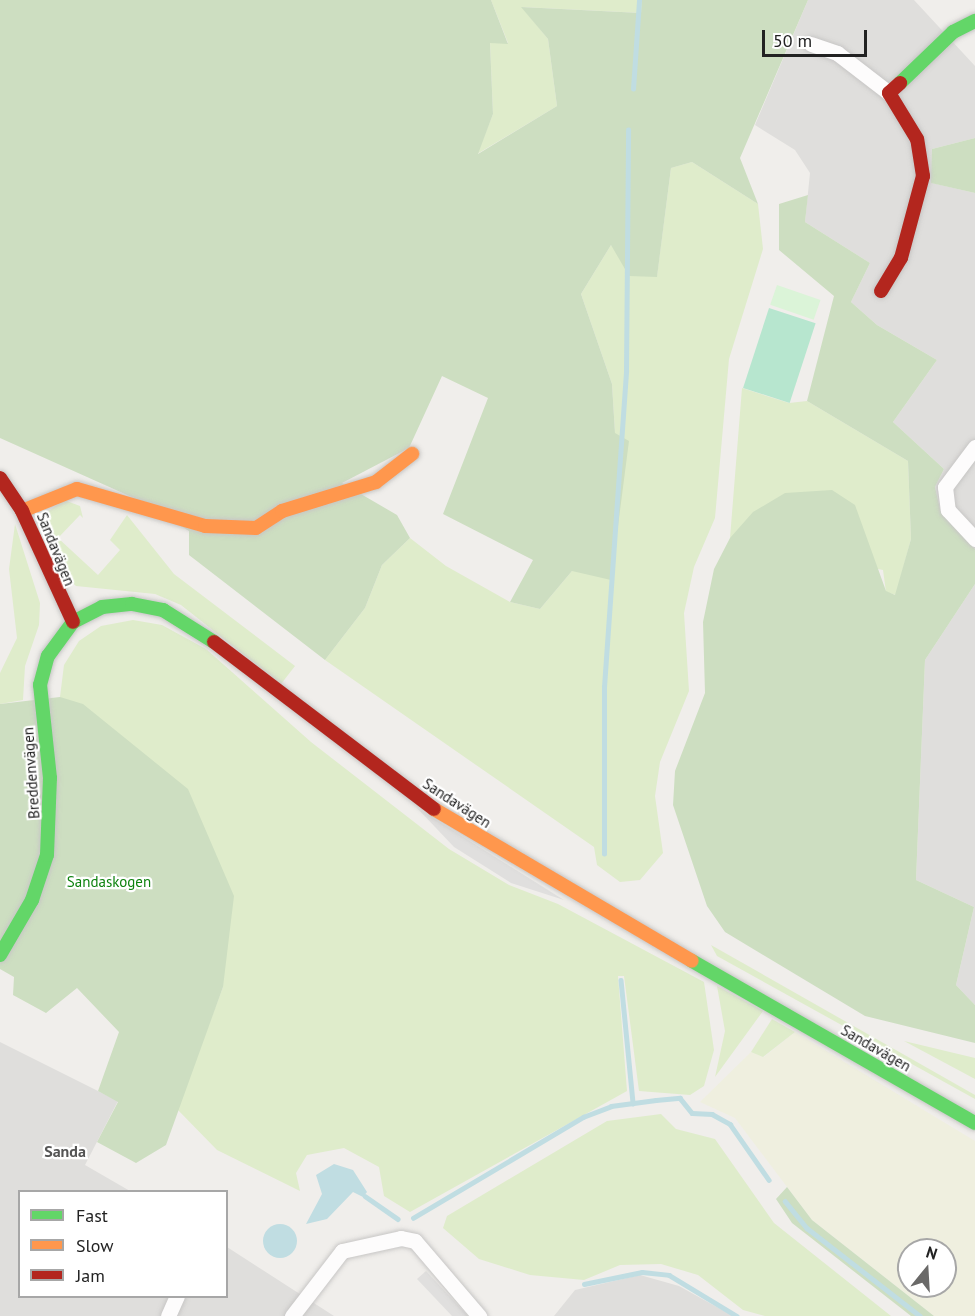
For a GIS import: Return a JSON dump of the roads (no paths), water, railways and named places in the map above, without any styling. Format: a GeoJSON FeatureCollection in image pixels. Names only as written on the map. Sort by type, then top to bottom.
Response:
{"type":"FeatureCollection","features":[{"type":"Feature","properties":{"kind":"street"},"geometry":{"type":"LineString","coordinates":[[889,93],[953,32],[975,21]]}},
{"type":"Feature","properties":{"kind":"street"},"geometry":{"type":"LineString","coordinates":[[811,44],[837,53],[889,93],[917,139],[923,176],[901,258],[881,291]]}},
{"type":"Feature","properties":{"kind":"street"},"geometry":{"type":"LineString","coordinates":[[975,447],[945,487],[948,510],[975,539]]}},
{"type":"Feature","properties":{"kind":"street"},"geometry":{"type":"LineString","coordinates":[[22,511],[77,489],[205,526],[256,528],[282,511],[376,482],[412,454]]}},
{"type":"Feature","properties":{"kind":"street","name":"Sandavägen"},"geometry":{"type":"LineString","coordinates":[[0,478],[22,511],[73,622],[102,607],[132,604],[173,616],[203,633],[394,783],[503,853],[975,1123]]}},
{"type":"Feature","properties":{"kind":"street","name":"Breddenvägen"},"geometry":{"type":"LineString","coordinates":[[0,955],[32,900],[47,855],[50,778],[40,686],[48,656],[73,622]]}},
{"type":"Feature","properties":{"kind":"street"},"geometry":{"type":"LineString","coordinates":[[292,1316],[342,1251],[401,1238],[415,1241],[479,1316]]}},
{"type":"Feature","properties":{"kind":"street"},"geometry":{"type":"LineString","coordinates":[[168,1316],[176,1298]]}},
{"type":"Feature","properties":{"kind":"water"},"geometry":{"type":"Polygon","coordinates":[[[334,1164],[353,1170],[367,1192],[363,1197],[353,1192],[327,1219],[306,1224],[322,1194],[316,1175],[334,1164]]]}},
{"type":"Feature","properties":{"kind":"water"},"geometry":{"type":"Polygon","coordinates":[[[280,1224],[292,1229],[297,1241],[292,1253],[280,1258],[268,1253],[263,1241],[268,1229],[280,1224]]]}},
{"type":"Feature","properties":{"kind":"waterway"},"geometry":{"type":"LineString","coordinates":[[633,89],[639,0]]}},
{"type":"Feature","properties":{"kind":"waterway"},"geometry":{"type":"LineString","coordinates":[[604,854],[604,687],[626,371],[628,130]]}},
{"type":"Feature","properties":{"kind":"waterway"},"geometry":{"type":"LineString","coordinates":[[621,980],[633,1103]]}},
{"type":"Feature","properties":{"kind":"waterway"},"geometry":{"type":"LineString","coordinates":[[413,1218],[583,1117],[611,1106],[656,1100],[680,1098],[692,1113],[712,1114],[730,1124],[769,1180]]}},
{"type":"Feature","properties":{"kind":"waterway"},"geometry":{"type":"LineString","coordinates":[[365,1196],[398,1219]]}},
{"type":"Feature","properties":{"kind":"waterway"},"geometry":{"type":"LineString","coordinates":[[785,1201],[807,1228],[920,1316]]}},
{"type":"Feature","properties":{"kind":"waterway"},"geometry":{"type":"LineString","coordinates":[[584,1284],[642,1272],[669,1275],[737,1316]]}},
{"type":"Feature","properties":{"kind":"district","name":"Sanda"},"geometry":{"type":"Point","coordinates":[65,1151]}},
{"type":"Feature","properties":{"kind":"park label","name":"Sandaskogen"},"geometry":{"type":"Point","coordinates":[109,882]}}]}
